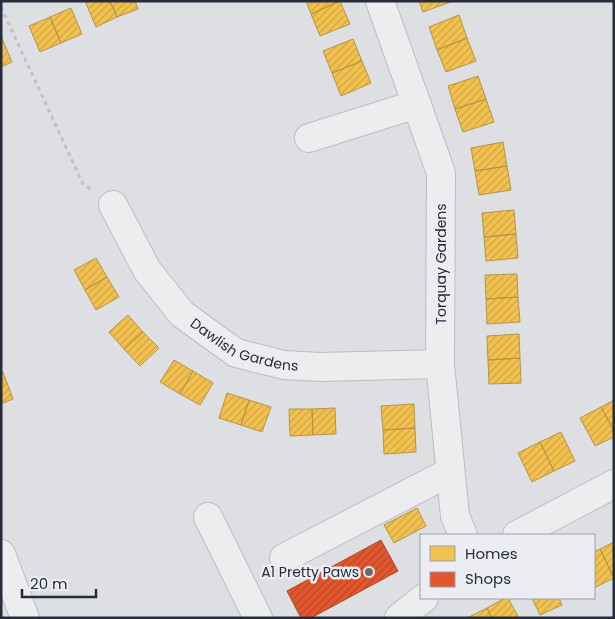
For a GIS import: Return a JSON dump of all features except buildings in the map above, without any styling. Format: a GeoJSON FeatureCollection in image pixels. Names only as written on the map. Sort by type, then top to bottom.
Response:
{"type":"FeatureCollection","features":[{"type":"Feature","properties":{"kind":"street","name":"Torquay Gardens"},"geometry":{"type":"LineString","coordinates":[[380,1],[441,173],[440,364],[455,516],[462,534]]}},
{"type":"Feature","properties":{"kind":"street"},"geometry":{"type":"LineString","coordinates":[[309,138],[417,104]]}},
{"type":"Feature","properties":{"kind":"street","name":"Dawlish Gardens"},"geometry":{"type":"LineString","coordinates":[[113,205],[147,270],[182,314],[236,353],[284,365],[320,367],[440,364]]}},
{"type":"Feature","properties":{"kind":"street"},"geometry":{"type":"LineString","coordinates":[[284,558],[450,472]]}},
{"type":"Feature","properties":{"kind":"street"},"geometry":{"type":"LineString","coordinates":[[519,534],[614,484]]}},
{"type":"Feature","properties":{"kind":"street"},"geometry":{"type":"LineString","coordinates":[[208,517],[258,618]]}},
{"type":"Feature","properties":{"kind":"street"},"geometry":{"type":"LineString","coordinates":[[1,554],[25,618]]}},
{"type":"Feature","properties":{"kind":"street"},"geometry":{"type":"LineString","coordinates":[[402,617],[423,599]]}},
{"type":"Feature","properties":{"kind":"path"},"geometry":{"type":"LineString","coordinates":[[1,7],[83,184],[113,205]]}},
{"type":"Feature","properties":{"kind":"place","name":"A1 Pretty Paws"},"geometry":{"type":"Point","coordinates":[369,572]}}]}
